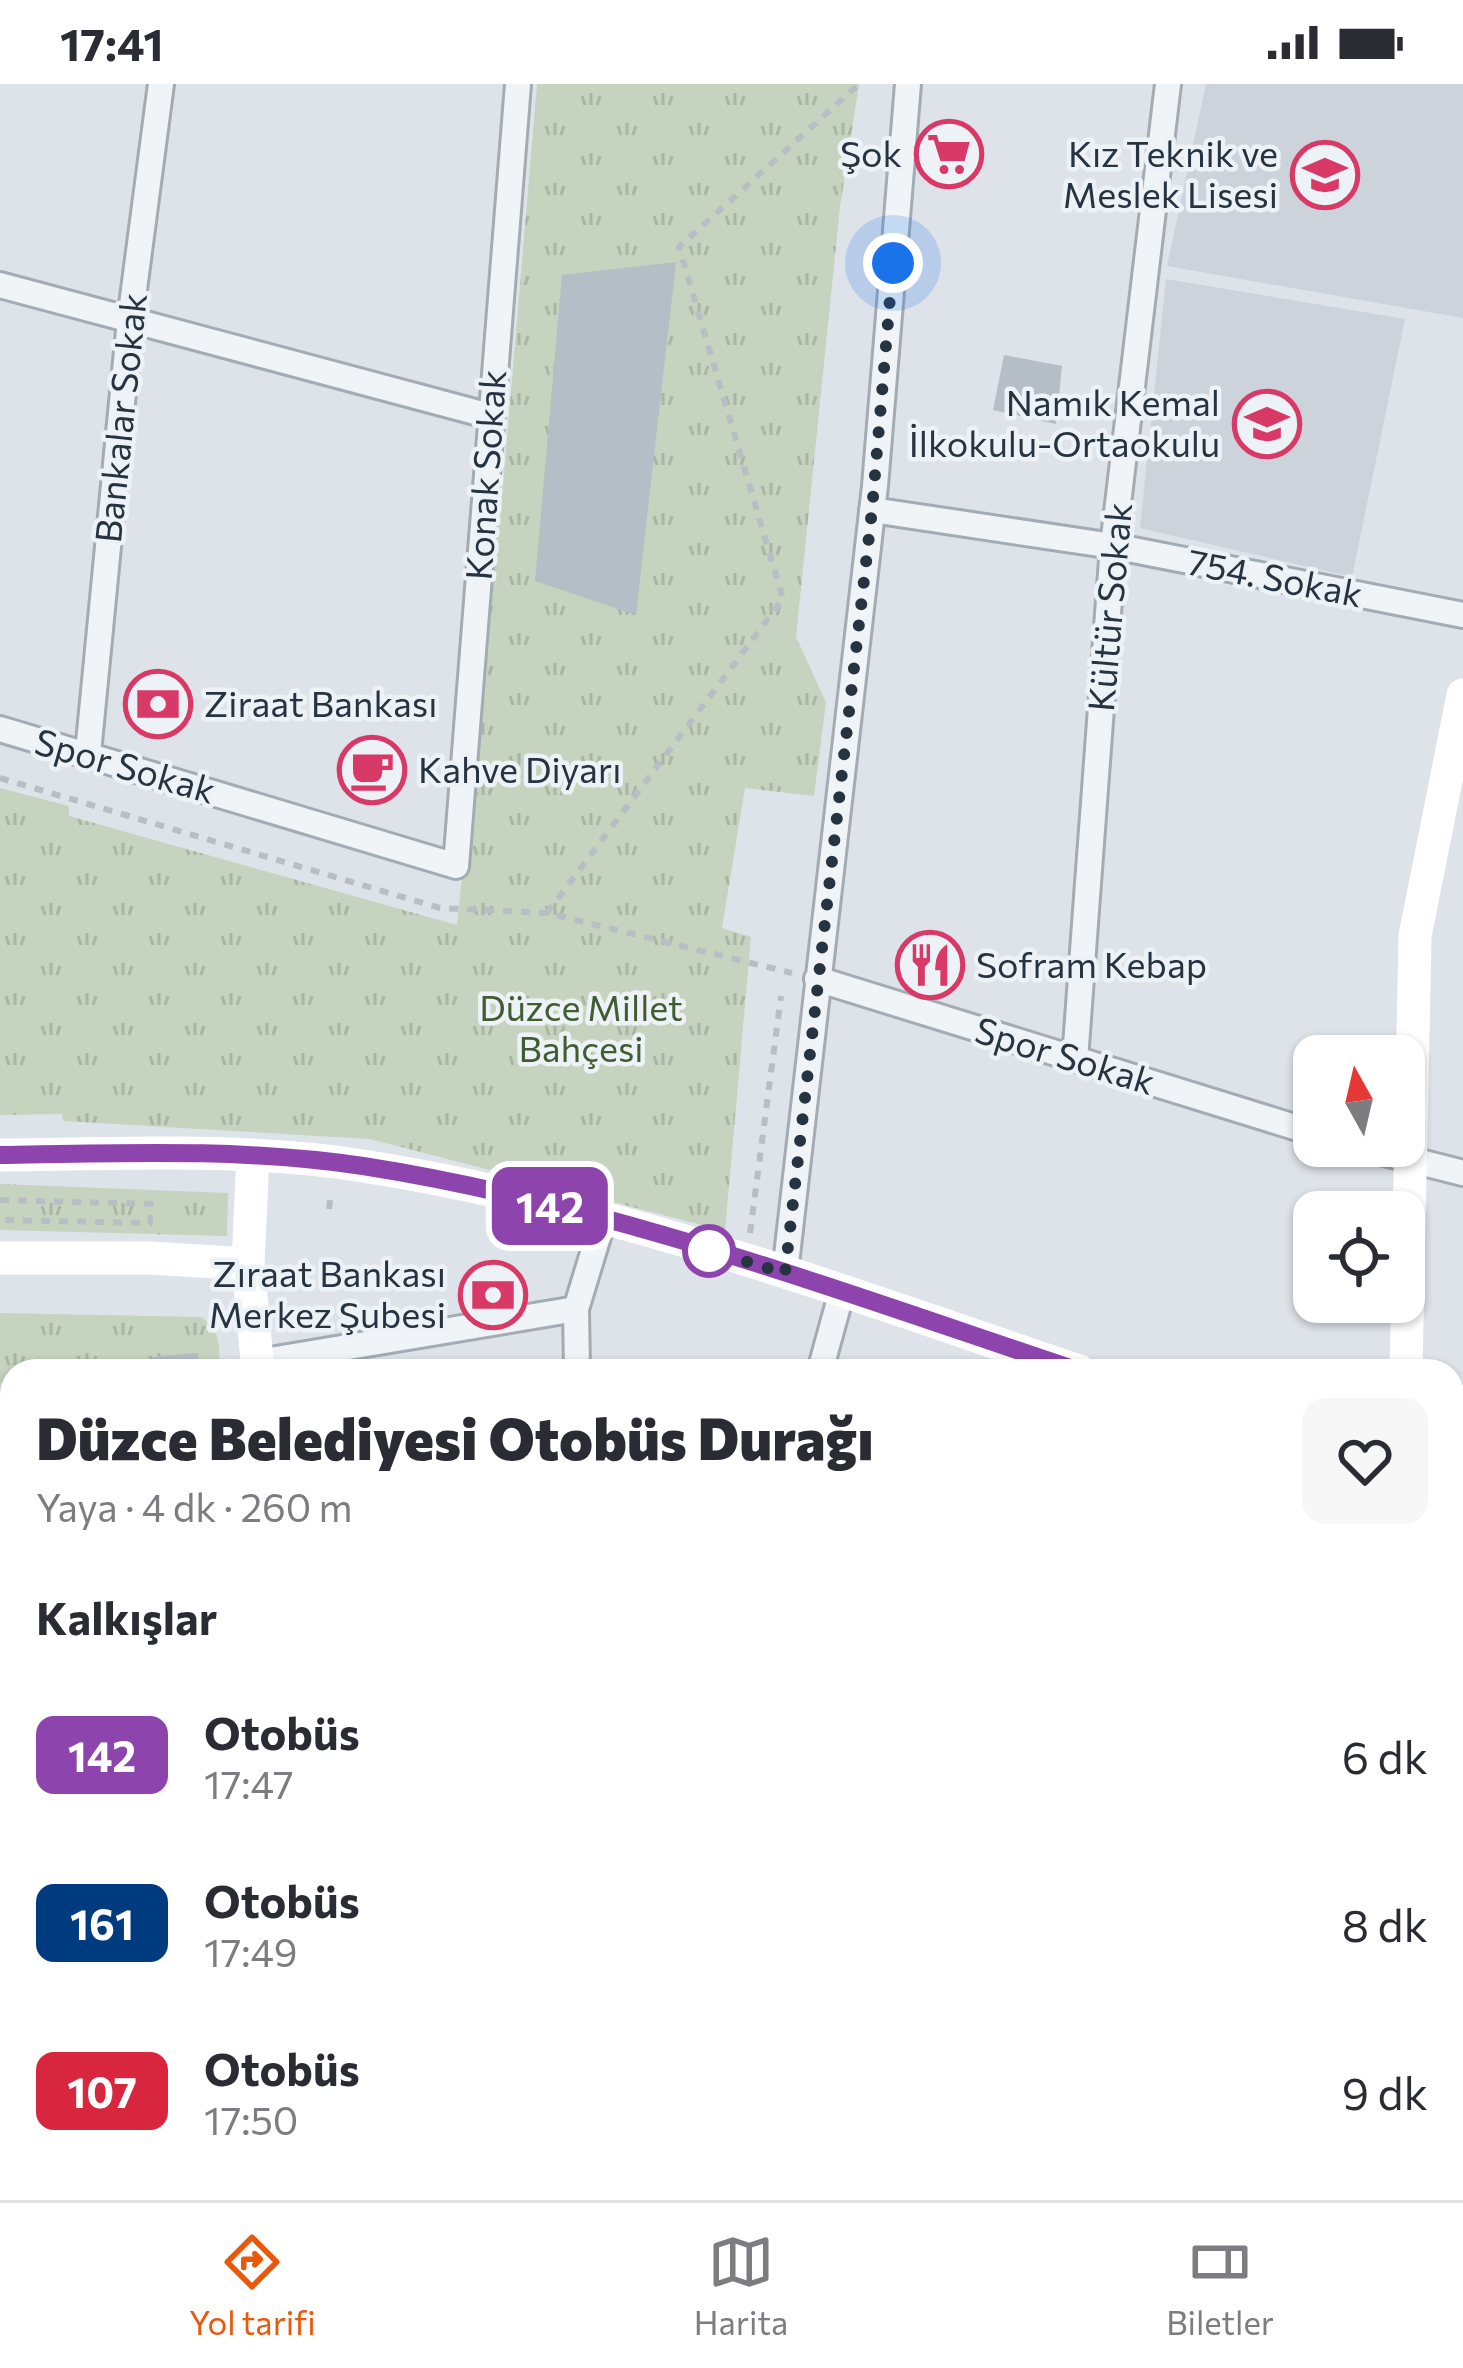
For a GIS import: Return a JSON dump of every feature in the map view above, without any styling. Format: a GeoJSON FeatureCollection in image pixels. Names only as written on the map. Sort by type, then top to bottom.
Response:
{"type":"FeatureCollection","features":[{"type":"Feature","properties":{"kind":"main road"},"geometry":{"type":"LineString","coordinates":[[1413,1035],[1415,936],[1463,694]]}},
{"type":"Feature","properties":{"kind":"main road"},"geometry":{"type":"LineString","coordinates":[[0,1155],[253,1155],[364,1166],[604,1217],[1043,1359]]}},
{"type":"Feature","properties":{"kind":"main road"},"geometry":{"type":"LineString","coordinates":[[253,1155],[248,1264],[257,1359]]}},
{"type":"Feature","properties":{"kind":"main road"},"geometry":{"type":"LineString","coordinates":[[1406,1359],[1411,1167]]}},
{"type":"Feature","properties":{"kind":"main road"},"geometry":{"type":"LineString","coordinates":[[0,1258],[248,1264]]}},
{"type":"Feature","properties":{"kind":"street","name":"Bankalar Sokak"},"geometry":{"type":"LineString","coordinates":[[88,753],[130,320],[161,84]]}},
{"type":"Feature","properties":{"kind":"street","name":"Konak Sokak"},"geometry":{"type":"LineString","coordinates":[[456,866],[518,84]]}},
{"type":"Feature","properties":{"kind":"street"},"geometry":{"type":"LineString","coordinates":[[785,1273],[872,510],[908,84]]}},
{"type":"Feature","properties":{"kind":"street","name":"Kültür Sokak"},"geometry":{"type":"LineString","coordinates":[[1076,1059],[1113,546],[1168,84]]}},
{"type":"Feature","properties":{"kind":"street"},"geometry":{"type":"LineString","coordinates":[[0,285],[490,416]]}},
{"type":"Feature","properties":{"kind":"street","name":"754. Sokak"},"geometry":{"type":"LineString","coordinates":[[872,510],[1113,546],[1463,615]]}},
{"type":"Feature","properties":{"kind":"street","name":"Spor Sokak"},"geometry":{"type":"LineString","coordinates":[[0,729],[456,866]]}},
{"type":"Feature","properties":{"kind":"street","name":"Spor Sokak"},"geometry":{"type":"LineString","coordinates":[[817,979],[1293,1126]]}},
{"type":"Feature","properties":{"kind":"street"},"geometry":{"type":"LineString","coordinates":[[1425,1165],[1463,1173]]}},
{"type":"Feature","properties":{"kind":"street"},"geometry":{"type":"LineString","coordinates":[[577,1359],[576,1309],[604,1217]]}},
{"type":"Feature","properties":{"kind":"street"},"geometry":{"type":"LineString","coordinates":[[823,1359],[842,1291]]}},
{"type":"Feature","properties":{"kind":"street"},"geometry":{"type":"LineString","coordinates":[[297,1359],[576,1309]]}},
{"type":"Feature","properties":{"kind":"path"},"geometry":{"type":"LineString","coordinates":[[547,913],[783,599],[679,247],[859,84]]}},
{"type":"Feature","properties":{"kind":"path"},"geometry":{"type":"LineString","coordinates":[[0,778],[440,908],[547,913],[817,979]]}},
{"type":"Feature","properties":{"kind":"path"},"geometry":{"type":"LineString","coordinates":[[748,1249],[781,996]]}},
{"type":"Feature","properties":{"kind":"path"},"geometry":{"type":"LineString","coordinates":[[0,1200],[151,1204],[150,1223],[0,1220]]}},
{"type":"Feature","properties":{"kind":"shaded area","name":"Kız Teknik ve Meslek Lisesi"},"geometry":{"type":"Polygon","coordinates":[[[1206,84],[1463,84],[1463,318],[1167,266],[1206,84]]]}},
{"type":"Feature","properties":{"kind":"shaded area","name":"Namık Kemal İlkokulu-Ortaokulu"},"geometry":{"type":"Polygon","coordinates":[[[1166,279],[1405,319],[1352,577],[1140,528],[1166,279]]]}},
{"type":"Feature","properties":{"kind":"green space","name":"Düzce Millet Bahçesi"},"geometry":{"type":"Polygon","coordinates":[[[537,84],[859,84],[840,207],[796,637],[826,702],[814,796],[745,788],[722,928],[751,937],[725,1231],[370,1139],[63,1121],[62,1114],[0,1115],[0,788],[69,806],[69,816],[457,925],[503,485],[537,84]]]}},
{"type":"Feature","properties":{"kind":"green space"},"geometry":{"type":"Polygon","coordinates":[[[0,1184],[228,1193],[227,1236],[0,1230],[0,1184]]]}},
{"type":"Feature","properties":{"kind":"green space"},"geometry":{"type":"Polygon","coordinates":[[[0,1313],[201,1317],[216,1334],[219,1347],[219,1359],[0,1359],[0,1313]]]}},
{"type":"Feature","properties":{"kind":"building"},"geometry":{"type":"Polygon","coordinates":[[[676,262],[636,615],[535,581],[562,275],[676,262]]]}},
{"type":"Feature","properties":{"kind":"building"},"geometry":{"type":"Polygon","coordinates":[[[1004,355],[1062,366],[1056,424],[993,410],[1004,355]]]}},
{"type":"Feature","properties":{"kind":"building"},"geometry":{"type":"Polygon","coordinates":[[[198,1353],[198,1359],[153,1359],[198,1353]]]}},
{"type":"Feature","properties":{"kind":"bus line","name":"142"},"geometry":{"type":"LineString","coordinates":[[0,1155],[253,1155],[364,1166],[604,1217],[1043,1359]]}},
{"type":"Feature","properties":{"kind":"place","name":"Şok"},"geometry":{"type":"Point","coordinates":[949,154]}},
{"type":"Feature","properties":{"kind":"place","name":"Kız Teknik ve Meslek Lisesi"},"geometry":{"type":"Point","coordinates":[1325,175]}},
{"type":"Feature","properties":{"kind":"place","name":"Namık Kemal İlkokulu-Ortaokulu"},"geometry":{"type":"Point","coordinates":[1267,424]}},
{"type":"Feature","properties":{"kind":"place","name":"Ziraat Bankası"},"geometry":{"type":"Point","coordinates":[158,704]}},
{"type":"Feature","properties":{"kind":"place","name":"Kahve Diyarı"},"geometry":{"type":"Point","coordinates":[372,770]}},
{"type":"Feature","properties":{"kind":"place","name":"Sofram Kebap"},"geometry":{"type":"Point","coordinates":[930,965]}},
{"type":"Feature","properties":{"kind":"place","name":"Zıraat Bankası Merkez Şubesi"},"geometry":{"type":"Point","coordinates":[493,1295]}},
{"type":"Feature","properties":{"kind":"route"},"geometry":{"type":"LineString","coordinates":[[709,1251],[697,1247],[785,1273],[872,510],[893,263]]}}]}
